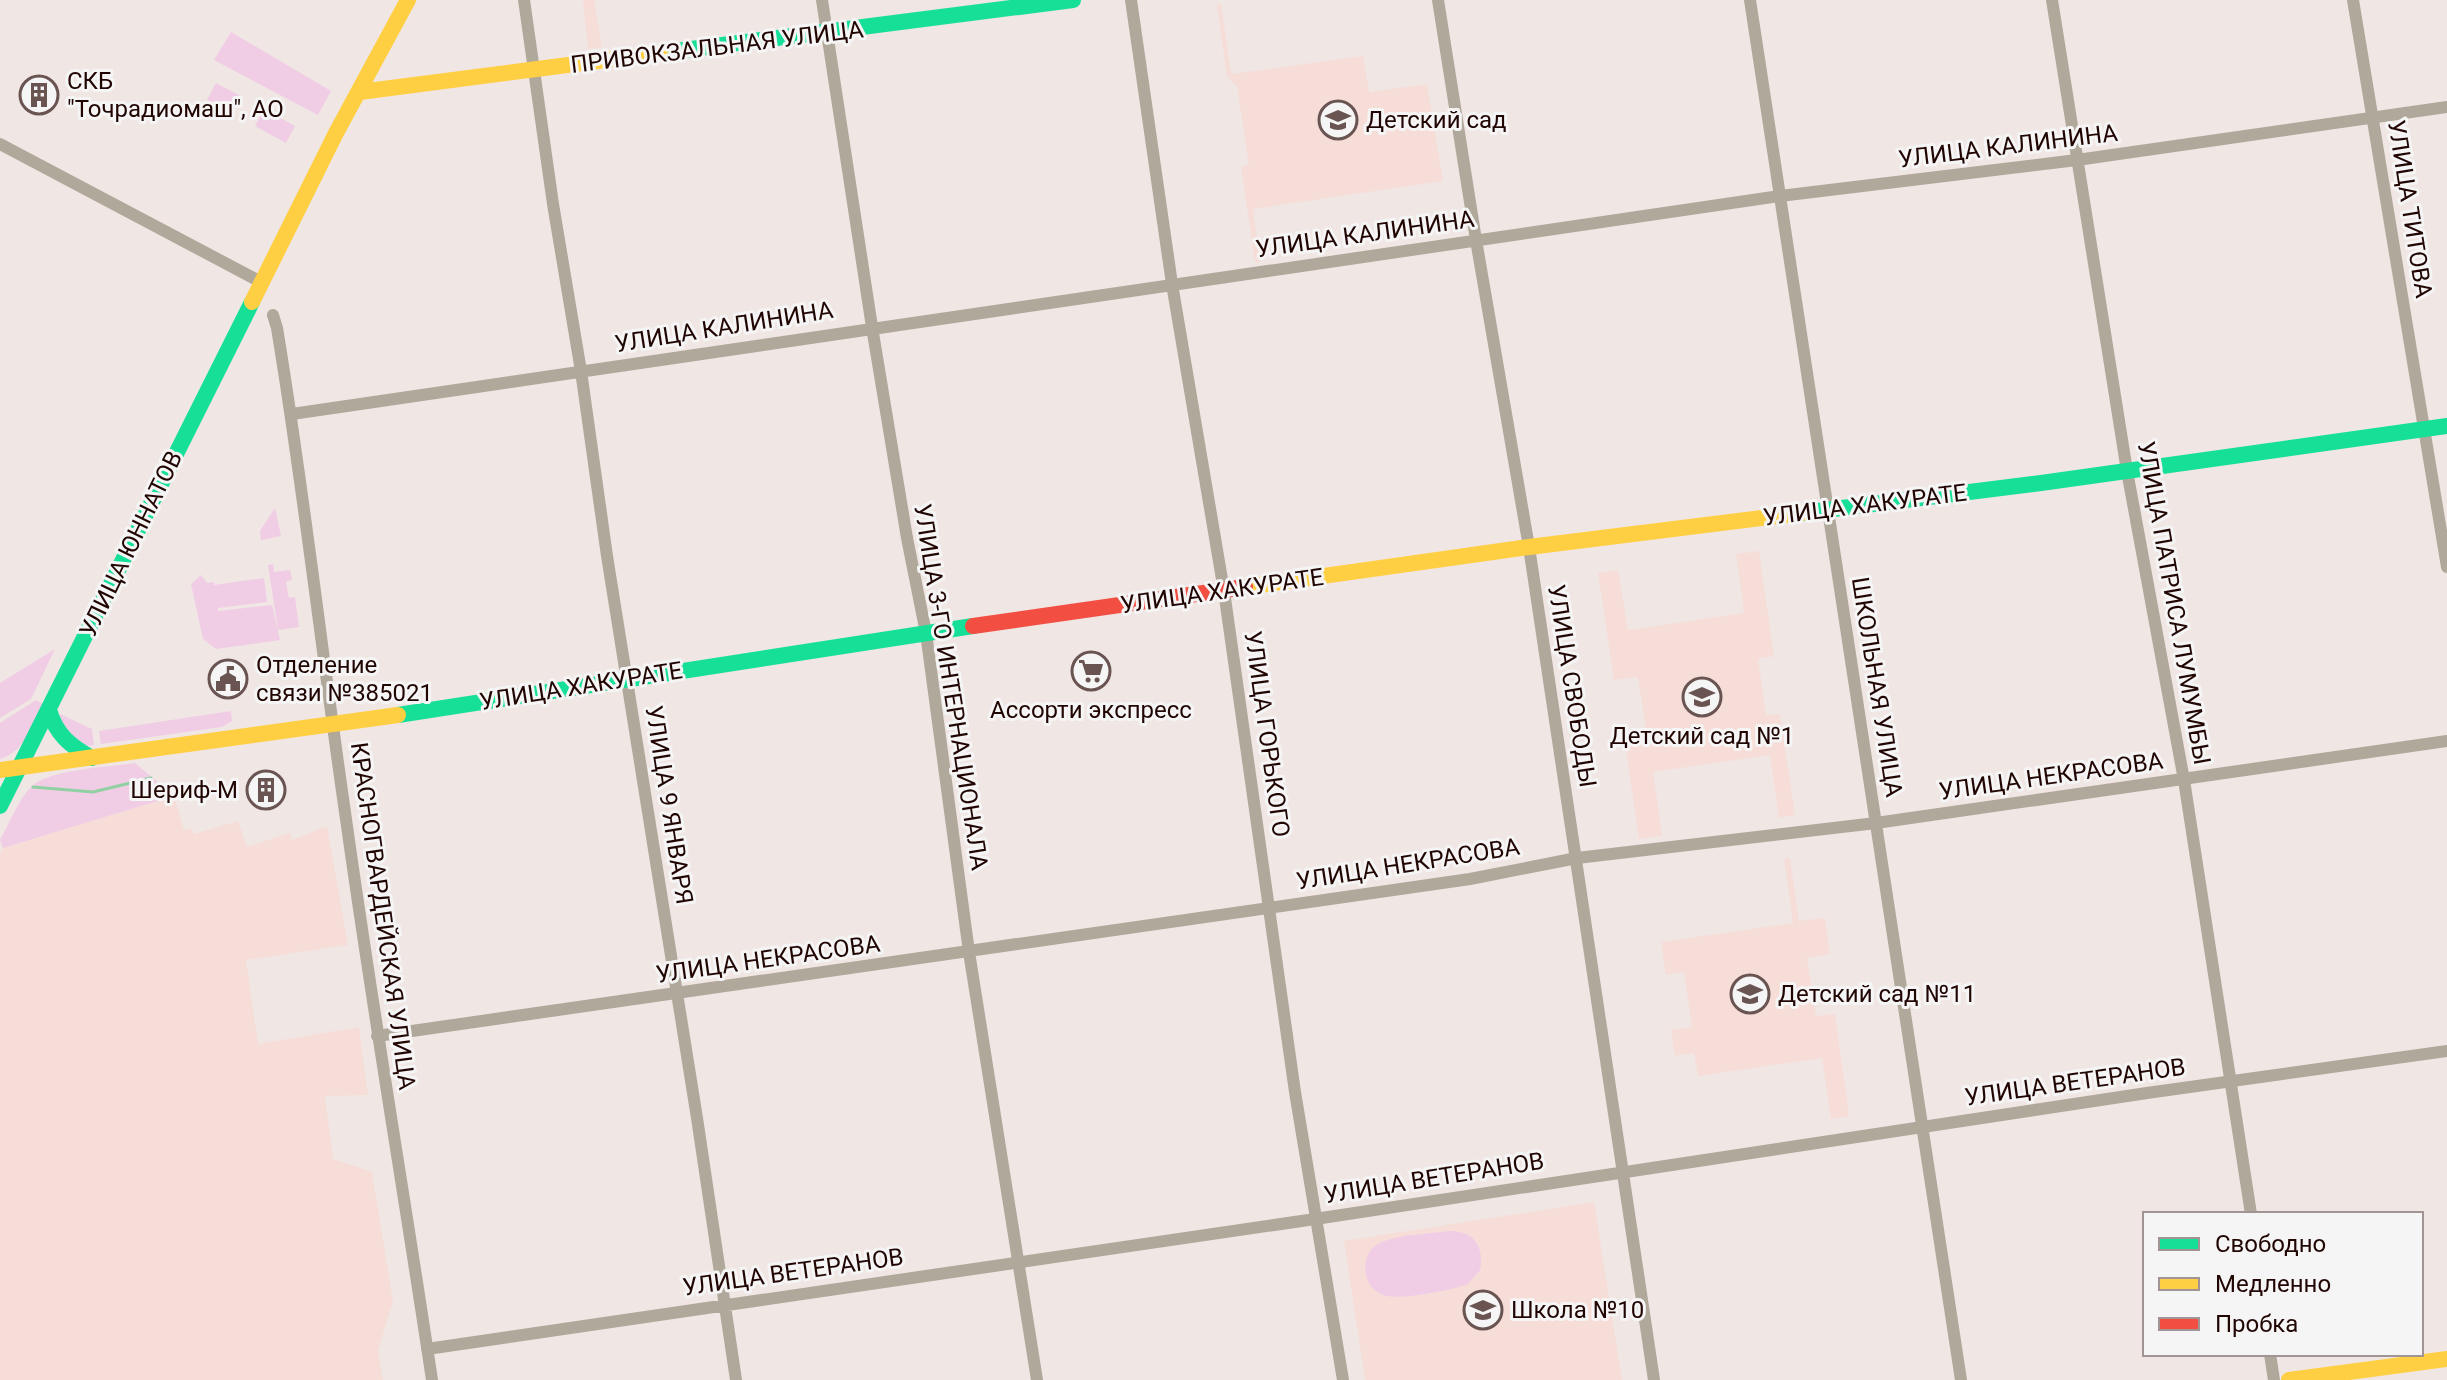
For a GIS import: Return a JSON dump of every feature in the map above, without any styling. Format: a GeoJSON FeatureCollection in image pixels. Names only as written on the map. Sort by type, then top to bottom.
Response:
{"type":"FeatureCollection","features":[{"type":"Feature","properties":{"kind":"main road","name":"УЛИЦА ЮННАТОВ"},"geometry":{"type":"LineString","coordinates":[[0,806],[336,133],[408,0]]}},
{"type":"Feature","properties":{"kind":"main road","name":"ПРИВОКЗАЛЬНАЯ УЛИЦА"},"geometry":{"type":"LineString","coordinates":[[360,92],[1073,0]]}},
{"type":"Feature","properties":{"kind":"main road","name":"УЛИЦА ХАКУРАТЕ"},"geometry":{"type":"LineString","coordinates":[[0,770],[332,725],[926,633],[1529,547],[2127,471],[2447,426]]}},
{"type":"Feature","properties":{"kind":"main road"},"geometry":{"type":"LineString","coordinates":[[49,710],[55,729],[64,742],[92,758]]}},
{"type":"Feature","properties":{"kind":"main road"},"geometry":{"type":"LineString","coordinates":[[2289,1380],[2447,1359]]}},
{"type":"Feature","properties":{"kind":"street","name":"УЛИЦА 9 ЯНВАРЯ"},"geometry":{"type":"LineString","coordinates":[[524,0],[736,1380]]}},
{"type":"Feature","properties":{"kind":"street","name":"УЛИЦА 3-ГО ИНТЕРНАЦИОНАЛА"},"geometry":{"type":"LineString","coordinates":[[822,0],[902,511],[926,633],[969,952],[1037,1380]]}},
{"type":"Feature","properties":{"kind":"street","name":"УЛИЦА ГОРЬКОГО"},"geometry":{"type":"LineString","coordinates":[[1131,0],[1172,284],[1224,591],[1315,1219],[1343,1380]]}},
{"type":"Feature","properties":{"kind":"street","name":"УЛИЦА СВОБОДЫ"},"geometry":{"type":"LineString","coordinates":[[1438,0],[1529,547],[1654,1380]]}},
{"type":"Feature","properties":{"kind":"street","name":"ШКОЛЬНАЯ УЛИЦА"},"geometry":{"type":"LineString","coordinates":[[1750,0],[1961,1380]]}},
{"type":"Feature","properties":{"kind":"street","name":"УЛИЦА ПАТРИСА ЛУМУМБЫ"},"geometry":{"type":"LineString","coordinates":[[2052,0],[2127,471],[2184,780],[2251,1212]]}},
{"type":"Feature","properties":{"kind":"street","name":"УЛИЦА ТИТОВА"},"geometry":{"type":"LineString","coordinates":[[2353,0],[2447,567]]}},
{"type":"Feature","properties":{"kind":"street","name":"УЛИЦА КАЛИНИНА"},"geometry":{"type":"LineString","coordinates":[[292,414],[1780,196],[2077,160],[2447,107]]}},
{"type":"Feature","properties":{"kind":"street"},"geometry":{"type":"LineString","coordinates":[[0,144],[261,282]]}},
{"type":"Feature","properties":{"kind":"street","name":"КРАСНОГВАРДЕЙСКАЯ УЛИЦА"},"geometry":{"type":"LineString","coordinates":[[273,315],[292,414],[332,725],[377,1036],[432,1380]]}},
{"type":"Feature","properties":{"kind":"street","name":"УЛИЦА НЕКРАСОВА"},"geometry":{"type":"LineString","coordinates":[[377,1036],[1470,879],[1577,858],[1876,823],[2447,741]]}},
{"type":"Feature","properties":{"kind":"street","name":"УЛИЦА ВЕТЕРАНОВ"},"geometry":{"type":"LineString","coordinates":[[427,1349],[1315,1219],[1922,1126],[2447,1051]]}},
{"type":"Feature","properties":{"kind":"street"},"geometry":{"type":"LineString","coordinates":[[2270,1356],[2274,1380]]}},
{"type":"Feature","properties":{"kind":"shaded area"},"geometry":{"type":"Polygon","coordinates":[[[583,0],[594,0],[602,47],[588,49],[583,0]]]}},
{"type":"Feature","properties":{"kind":"shaded area","name":"Детский сад"},"geometry":{"type":"Polygon","coordinates":[[[1217,4],[1221,4],[1231,74],[1363,56],[1369,92],[1427,84],[1443,181],[1253,209],[1260,262],[1255,262],[1241,167],[1249,165],[1237,87],[1227,76],[1217,4]]]}},
{"type":"Feature","properties":{"kind":"shaded area"},"geometry":{"type":"Polygon","coordinates":[[[231,32],[331,91],[318,115],[214,60],[231,32]]]}},
{"type":"Feature","properties":{"kind":"shaded area"},"geometry":{"type":"Polygon","coordinates":[[[216,83],[239,95],[230,112],[207,100],[216,83]]]}},
{"type":"Feature","properties":{"kind":"shaded area"},"geometry":{"type":"Polygon","coordinates":[[[264,109],[295,126],[286,143],[255,126],[264,109]]]}},
{"type":"Feature","properties":{"kind":"shaded area"},"geometry":{"type":"Polygon","coordinates":[[[275,508],[281,536],[261,540],[260,531],[275,508]]]}},
{"type":"Feature","properties":{"kind":"shaded area","name":"Детский сад №1"},"geometry":{"type":"Polygon","coordinates":[[[1759,551],[1774,656],[1758,659],[1766,715],[1780,714],[1795,815],[1779,818],[1770,755],[1653,772],[1662,836],[1639,839],[1624,735],[1646,731],[1638,677],[1614,680],[1598,573],[1618,570],[1628,630],[1744,613],[1736,554],[1759,551]]]}},
{"type":"Feature","properties":{"kind":"shaded area"},"geometry":{"type":"Polygon","coordinates":[[[273,564],[274,572],[290,570],[292,580],[286,582],[289,598],[295,597],[299,627],[278,630],[268,565],[273,564]]]}},
{"type":"Feature","properties":{"kind":"shaded area"},"geometry":{"type":"Polygon","coordinates":[[[201,575],[207,583],[214,582],[214,585],[264,578],[267,602],[218,608],[218,611],[272,605],[280,640],[216,649],[203,639],[191,584],[201,575]]]}},
{"type":"Feature","properties":{"kind":"shaded area"},"geometry":{"type":"Polygon","coordinates":[[[55,649],[31,699],[0,718],[0,683],[55,649]]]}},
{"type":"Feature","properties":{"kind":"shaded area"},"geometry":{"type":"Polygon","coordinates":[[[36,700],[43,704],[27,737],[16,750],[0,759],[0,723],[36,700]]]}},
{"type":"Feature","properties":{"kind":"shaded area"},"geometry":{"type":"Polygon","coordinates":[[[231,711],[232,721],[222,727],[101,744],[99,731],[231,711]]]}},
{"type":"Feature","properties":{"kind":"shaded area"},"geometry":{"type":"Polygon","coordinates":[[[60,714],[92,729],[94,745],[80,747],[57,721],[60,714]]]}},
{"type":"Feature","properties":{"kind":"shaded area"},"geometry":{"type":"Polygon","coordinates":[[[135,763],[174,796],[3,848],[0,840],[18,804],[41,780],[66,772],[135,763]]]}},
{"type":"Feature","properties":{"kind":"shaded area"},"geometry":{"type":"Polygon","coordinates":[[[174,796],[184,830],[192,828],[194,834],[238,821],[247,847],[289,833],[292,840],[327,826],[348,945],[246,960],[258,1044],[359,1027],[368,1095],[325,1096],[333,1159],[372,1172],[393,1301],[378,1351],[383,1380],[0,1380],[0,854],[3,848],[174,796]]]}},
{"type":"Feature","properties":{"kind":"shaded area","name":"Детский сад №11"},"geometry":{"type":"Polygon","coordinates":[[[1790,858],[1799,921],[1825,918],[1830,954],[1807,958],[1816,1016],[1835,1014],[1849,1116],[1831,1119],[1822,1058],[1698,1076],[1694,1053],[1675,1056],[1671,1030],[1692,1027],[1684,972],[1666,975],[1661,942],[1793,923],[1784,859],[1790,858]]]}},
{"type":"Feature","properties":{"kind":"shaded area","name":"Школа №10"},"geometry":{"type":"Polygon","coordinates":[[[1594,1202],[1622,1380],[1365,1380],[1344,1241],[1594,1202]]]}},
{"type":"Feature","properties":{"kind":"shaded area"},"geometry":{"type":"Polygon","coordinates":[[[1449,1231],[1465,1233],[1479,1247],[1480,1270],[1468,1284],[1400,1297],[1375,1291],[1365,1268],[1374,1246],[1398,1237],[1449,1231]]]}},
{"type":"Feature","properties":{"kind":"waterway"},"geometry":{"type":"LineString","coordinates":[[33,787],[93,792],[151,778]]}},
{"type":"Feature","properties":{"kind":"traffic: fast"},"geometry":{"type":"LineString","coordinates":[[660,53],[1073,0]]}},
{"type":"Feature","properties":{"kind":"traffic: fast"},"geometry":{"type":"LineString","coordinates":[[0,806],[252,302]]}},
{"type":"Feature","properties":{"kind":"traffic: fast"},"geometry":{"type":"LineString","coordinates":[[1802,513],[2447,426]]}},
{"type":"Feature","properties":{"kind":"traffic: fast"},"geometry":{"type":"LineString","coordinates":[[398,715],[973,626]]}},
{"type":"Feature","properties":{"kind":"traffic: fast"},"geometry":{"type":"LineString","coordinates":[[49,710],[65,738],[92,758]]}},
{"type":"Feature","properties":{"kind":"traffic: slow"},"geometry":{"type":"LineString","coordinates":[[252,302],[336,133],[408,0]]}},
{"type":"Feature","properties":{"kind":"traffic: slow"},"geometry":{"type":"LineString","coordinates":[[360,92],[660,53]]}},
{"type":"Feature","properties":{"kind":"traffic: slow"},"geometry":{"type":"LineString","coordinates":[[1245,587],[1802,513]]}},
{"type":"Feature","properties":{"kind":"traffic: slow"},"geometry":{"type":"LineString","coordinates":[[0,770],[398,715]]}},
{"type":"Feature","properties":{"kind":"traffic: slow"},"geometry":{"type":"LineString","coordinates":[[2289,1380],[2447,1359]]}},
{"type":"Feature","properties":{"kind":"traffic: jam"},"geometry":{"type":"LineString","coordinates":[[973,626],[1245,587]]}},
{"type":"Feature","properties":{"kind":"place","name":"СКБ \"Точрадиомаш\", АО"},"geometry":{"type":"Point","coordinates":[39,95]}},
{"type":"Feature","properties":{"kind":"place","name":"Детский сад"},"geometry":{"type":"Point","coordinates":[1338,120]}},
{"type":"Feature","properties":{"kind":"place","name":"Ассорти экспресс"},"geometry":{"type":"Point","coordinates":[1091,671]}},
{"type":"Feature","properties":{"kind":"place","name":"Отделение связи №385021"},"geometry":{"type":"Point","coordinates":[228,679]}},
{"type":"Feature","properties":{"kind":"place","name":"Детский сад №1"},"geometry":{"type":"Point","coordinates":[1702,697]}},
{"type":"Feature","properties":{"kind":"place","name":"Шериф-М"},"geometry":{"type":"Point","coordinates":[266,790]}},
{"type":"Feature","properties":{"kind":"place","name":"Детский сад №11"},"geometry":{"type":"Point","coordinates":[1750,994]}},
{"type":"Feature","properties":{"kind":"place","name":"Школа №10"},"geometry":{"type":"Point","coordinates":[1483,1310]}}]}
